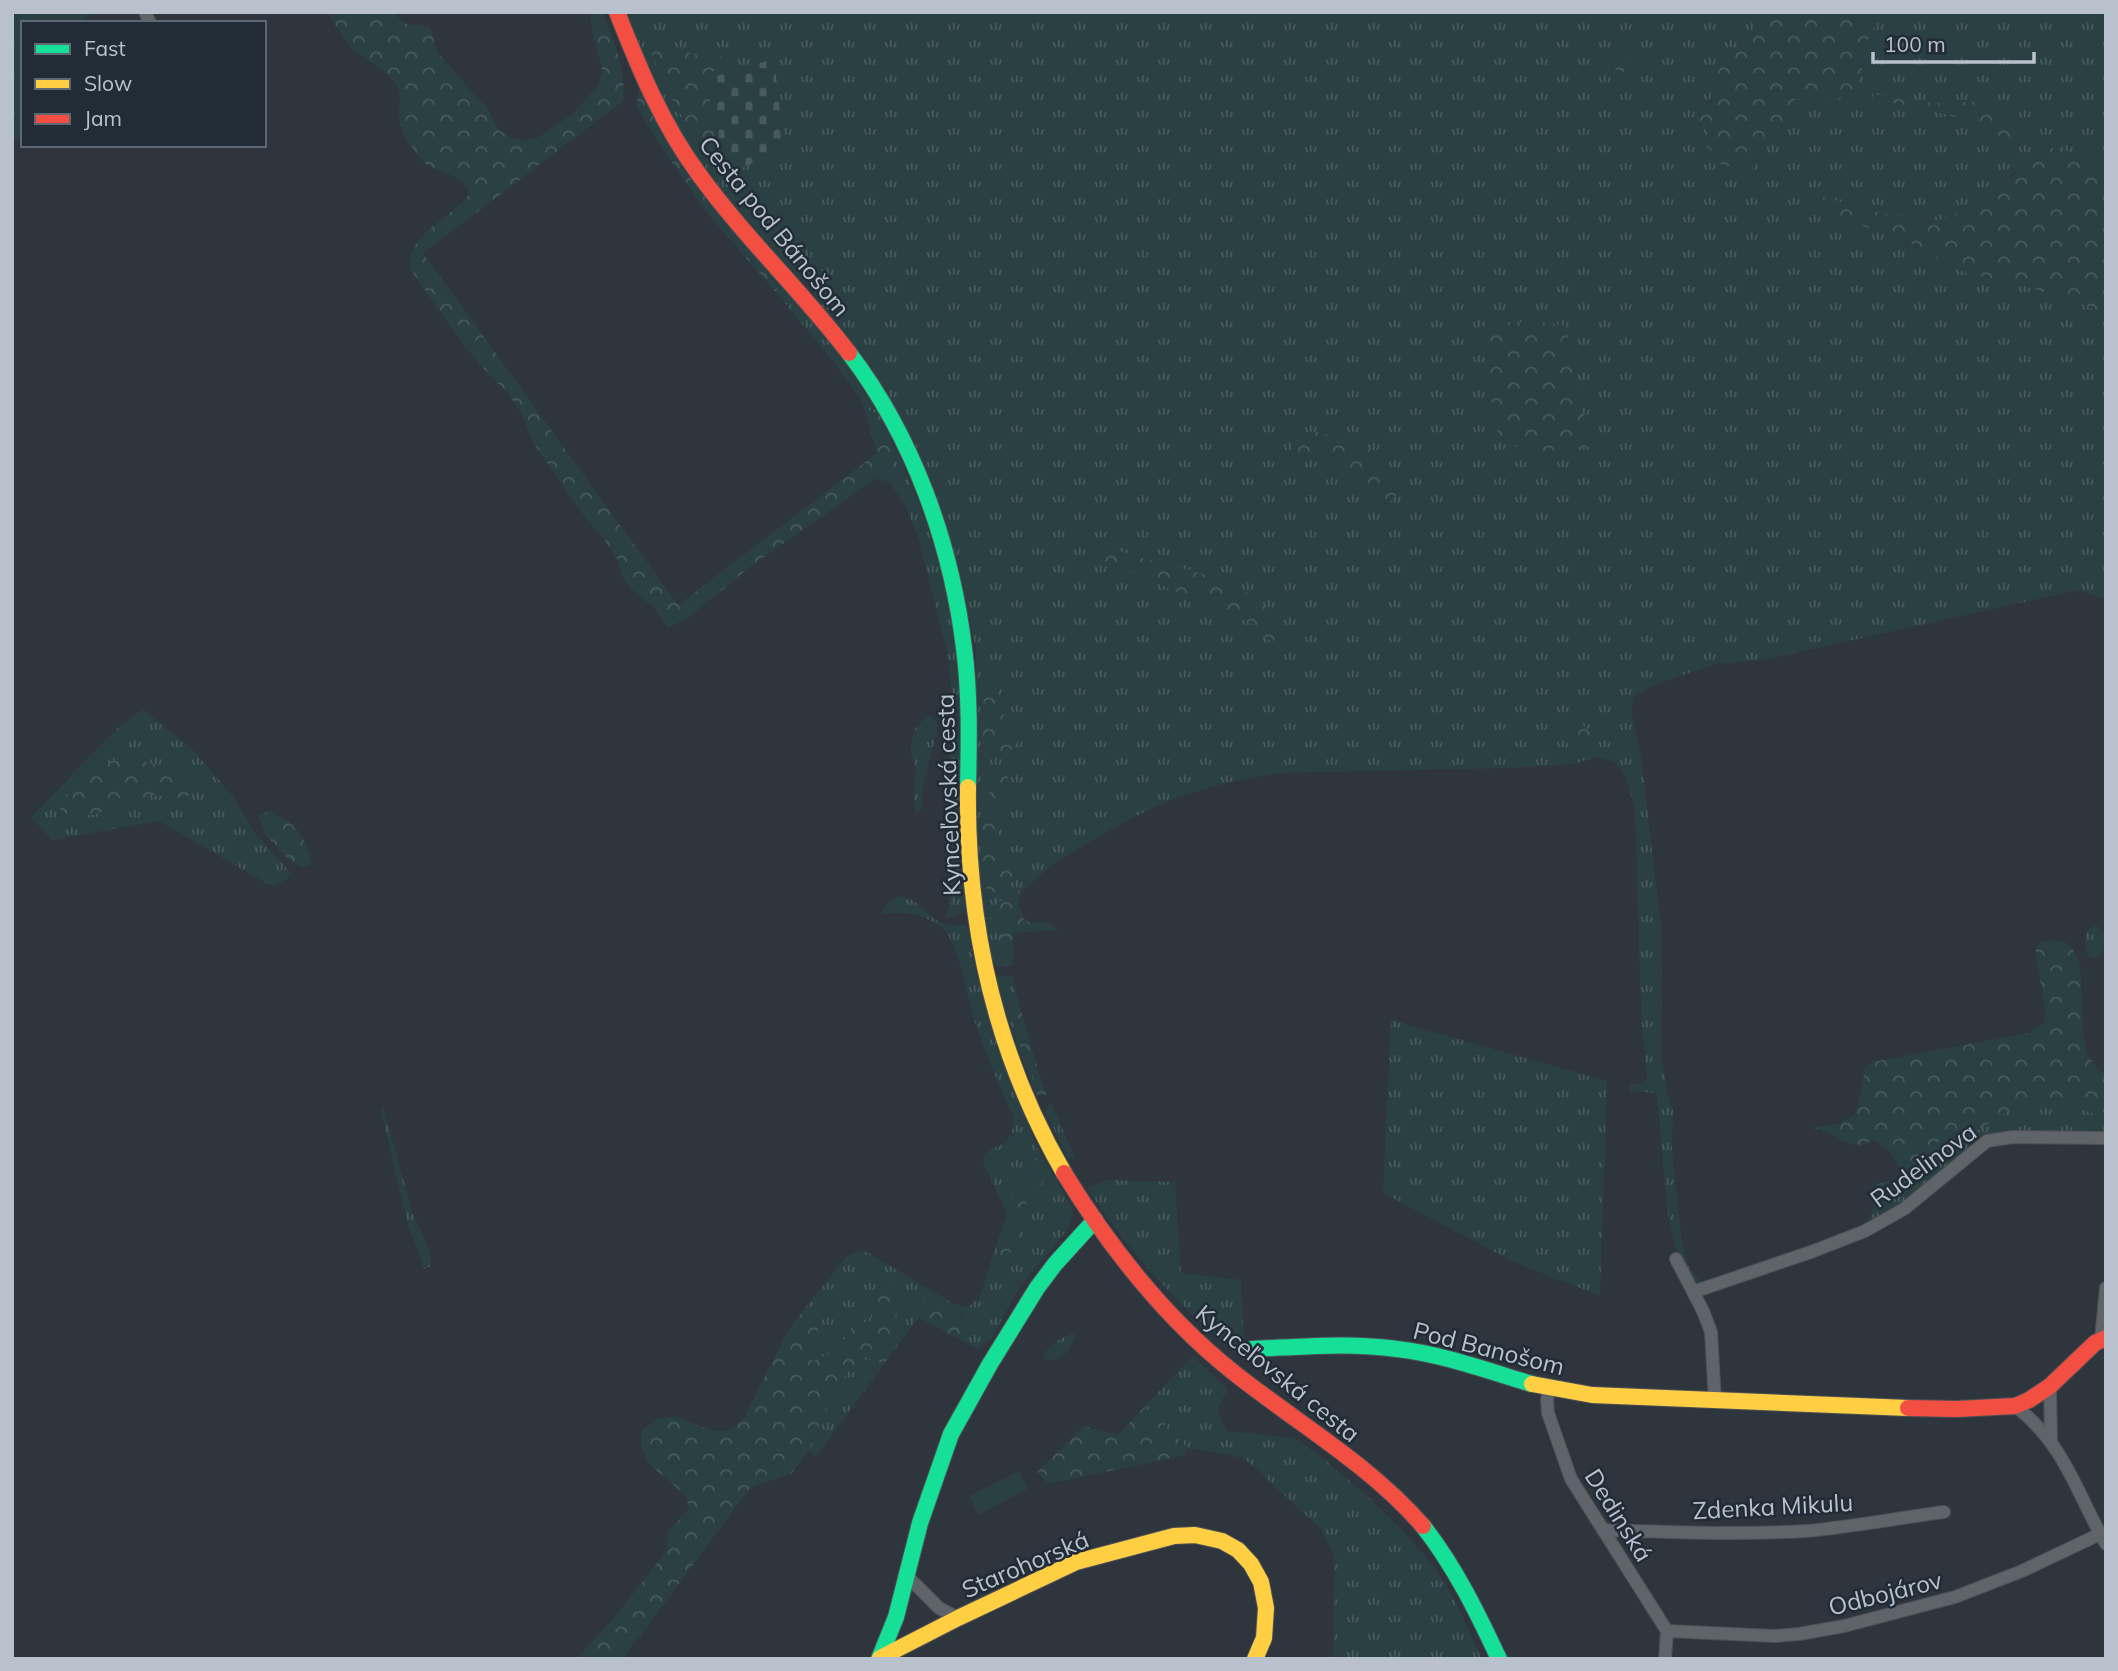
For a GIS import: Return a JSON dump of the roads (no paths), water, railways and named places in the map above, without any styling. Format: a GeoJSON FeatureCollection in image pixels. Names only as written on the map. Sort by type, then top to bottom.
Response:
{"type":"FeatureCollection","features":[{"type":"Feature","properties":{"kind":"street","name":"Cesta pod Bánošom"},"geometry":{"type":"LineString","coordinates":[[617,12],[652,99],[673,136],[710,190],[838,338],[868,381],[893,424]]}},
{"type":"Feature","properties":{"kind":"street","name":"Kynceľovská cesta"},"geometry":{"type":"LineString","coordinates":[[893,424],[934,517],[961,627],[968,705],[969,859],[985,972],[1004,1038],[1030,1106],[1054,1155],[1095,1220],[1141,1281],[1196,1340],[1238,1376],[1383,1486],[1421,1524],[1466,1590],[1499,1659]]}},
{"type":"Feature","properties":{"kind":"street","name":"Rudelinova"},"geometry":{"type":"LineString","coordinates":[[1693,1292],[1865,1231],[1904,1209],[1987,1141],[2026,1137],[2106,1139]]}},
{"type":"Feature","properties":{"kind":"street","name":"Starohorská"},"geometry":{"type":"LineString","coordinates":[[879,1658],[896,1617],[920,1523],[951,1434],[1037,1288],[1061,1256],[1095,1220]]}},
{"type":"Feature","properties":{"kind":"street"},"geometry":{"type":"LineString","coordinates":[[1676,1259],[1711,1332],[1715,1401]]}},
{"type":"Feature","properties":{"kind":"street","name":"Pod Banošom"},"geometry":{"type":"LineString","coordinates":[[1252,1349],[1333,1346],[1396,1348],[1549,1388],[1619,1398],[1923,1409],[2015,1406],[2029,1401],[2050,1386],[2088,1349],[2104,1339],[2106,1288]]}},
{"type":"Feature","properties":{"kind":"street"},"geometry":{"type":"LineString","coordinates":[[2050,1386],[2050,1440]]}},
{"type":"Feature","properties":{"kind":"street","name":"Dedinská"},"geometry":{"type":"LineString","coordinates":[[1549,1388],[1548,1413],[1567,1470],[1579,1494],[1667,1631]]}},
{"type":"Feature","properties":{"kind":"street"},"geometry":{"type":"LineString","coordinates":[[2015,1406],[2050,1440],[2070,1472],[2103,1539]]}},
{"type":"Feature","properties":{"kind":"street","name":"Zdenka Mikulu"},"geometry":{"type":"LineString","coordinates":[[1603,1530],[1788,1532],[1944,1512]]}},
{"type":"Feature","properties":{"kind":"street","name":"Starohorská"},"geometry":{"type":"LineString","coordinates":[[879,1658],[1076,1562],[1174,1536],[1206,1535],[1238,1550],[1251,1564],[1261,1582],[1266,1608],[1264,1638],[1255,1659]]}},
{"type":"Feature","properties":{"kind":"street","name":"Odbojárov"},"geometry":{"type":"LineString","coordinates":[[1667,1631],[1775,1636],[1844,1626],[1955,1597],[2103,1539]]}},
{"type":"Feature","properties":{"kind":"street","name":"Starohorská"},"geometry":{"type":"LineString","coordinates":[[906,1575],[939,1608],[958,1618]]}},
{"type":"Feature","properties":{"kind":"street"},"geometry":{"type":"LineString","coordinates":[[1665,1659],[1667,1631]]}}]}
